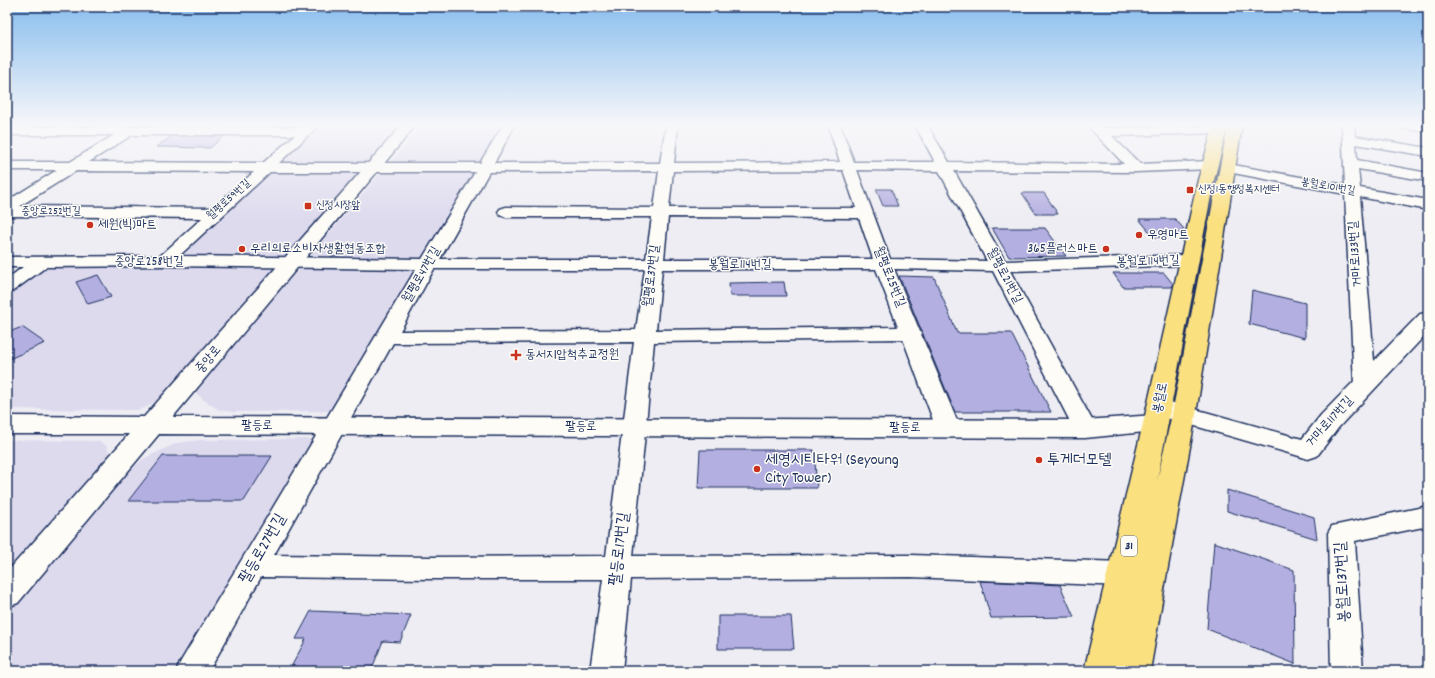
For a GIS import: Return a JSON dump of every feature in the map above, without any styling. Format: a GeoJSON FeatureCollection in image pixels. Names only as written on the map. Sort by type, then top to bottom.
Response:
{"type":"FeatureCollection","features":[{"type":"Feature","properties":{"kind":"main road","name":"중앙로"},"geometry":{"type":"LineString","coordinates":[[7,594],[153,426],[382,157]]}},
{"type":"Feature","properties":{"kind":"main road","name":"봉월로"},"geometry":{"type":"LineString","coordinates":[[1111,670],[1123,574],[1166,415],[1189,260],[1217,174],[1218,157]]}},
{"type":"Feature","properties":{"kind":"main road"},"geometry":{"type":"LineString","coordinates":[[1111,670],[1150,578],[1166,415],[1217,174],[1223,157]]}},
{"type":"Feature","properties":{"kind":"main road","name":"거마로117번길"},"geometry":{"type":"LineString","coordinates":[[1166,415],[1308,450],[1330,421],[1428,319]]}},
{"type":"Feature","properties":{"kind":"main road","name":"팔등로"},"geometry":{"type":"LineString","coordinates":[[7,425],[1085,429],[1166,415]]}},
{"type":"Feature","properties":{"kind":"street"},"geometry":{"type":"LineString","coordinates":[[7,208],[89,157]]}},
{"type":"Feature","properties":{"kind":"street","name":"월평로59번길"},"geometry":{"type":"LineString","coordinates":[[164,261],[278,157]]}},
{"type":"Feature","properties":{"kind":"street","name":"월평로47번길"},"geometry":{"type":"LineString","coordinates":[[334,426],[491,157]]}},
{"type":"Feature","properties":{"kind":"street","name":"월평로37번길"},"geometry":{"type":"LineString","coordinates":[[634,427],[653,265],[668,157]]}},
{"type":"Feature","properties":{"kind":"street","name":"월평로25번길"},"geometry":{"type":"LineString","coordinates":[[845,157],[883,264],[948,428]]}},
{"type":"Feature","properties":{"kind":"street","name":"월평로21번길"},"geometry":{"type":"LineString","coordinates":[[938,157],[999,266],[1085,429]]}},
{"type":"Feature","properties":{"kind":"street"},"geometry":{"type":"LineString","coordinates":[[1125,157],[1136,168]]}},
{"type":"Feature","properties":{"kind":"street","name":"거마로133번길"},"geometry":{"type":"LineString","coordinates":[[1350,157],[1365,384]]}},
{"type":"Feature","properties":{"kind":"street"},"geometry":{"type":"LineString","coordinates":[[1350,163],[1428,177]]}},
{"type":"Feature","properties":{"kind":"street","name":"봉월로101번길"},"geometry":{"type":"LineString","coordinates":[[7,166],[372,168],[667,168],[848,166],[1136,168],[1217,174],[1352,191],[1428,205]]}},
{"type":"Feature","properties":{"kind":"street","name":"중앙로252번길"},"geometry":{"type":"LineString","coordinates":[[7,211],[215,213]]}},
{"type":"Feature","properties":{"kind":"street"},"geometry":{"type":"LineString","coordinates":[[506,212],[865,213]]}},
{"type":"Feature","properties":{"kind":"street","name":"봉월로114번길"},"geometry":{"type":"LineString","coordinates":[[291,264],[883,264],[999,266],[1189,260]]}},
{"type":"Feature","properties":{"kind":"street","name":"중앙로258번길"},"geometry":{"type":"LineString","coordinates":[[7,262],[164,261],[291,264]]}},
{"type":"Feature","properties":{"kind":"street"},"geometry":{"type":"LineString","coordinates":[[7,287],[42,262]]}},
{"type":"Feature","properties":{"kind":"street"},"geometry":{"type":"LineString","coordinates":[[386,337],[911,333]]}},
{"type":"Feature","properties":{"kind":"street","name":"팔등로27번길"},"geometry":{"type":"LineString","coordinates":[[192,671],[334,426]]}},
{"type":"Feature","properties":{"kind":"street","name":"팔등로17번길"},"geometry":{"type":"LineString","coordinates":[[606,671],[634,427]]}},
{"type":"Feature","properties":{"kind":"street","name":"봉월로137번길"},"geometry":{"type":"LineString","coordinates":[[1347,671],[1341,533],[1428,516]]}},
{"type":"Feature","properties":{"kind":"street"},"geometry":{"type":"LineString","coordinates":[[253,566],[431,568],[911,566],[1123,574]]}},
{"type":"Feature","properties":{"kind":"shaded area"},"geometry":{"type":"Polygon","coordinates":[[[285,157],[376,157],[288,259],[174,258],[285,157]]]}},
{"type":"Feature","properties":{"kind":"shaded area"},"geometry":{"type":"Polygon","coordinates":[[[395,157],[488,157],[426,259],[307,259],[395,157]]]}},
{"type":"Feature","properties":{"kind":"shaded area"},"geometry":{"type":"Polygon","coordinates":[[[54,265],[281,267],[157,400],[147,407],[139,410],[7,409],[7,294],[44,268],[54,265]]]}},
{"type":"Feature","properties":{"kind":"shaded area"},"geometry":{"type":"Polygon","coordinates":[[[299,268],[411,268],[420,270],[334,411],[233,412],[219,410],[194,391],[299,268]]]}},
{"type":"Feature","properties":{"kind":"shaded area"},"geometry":{"type":"Polygon","coordinates":[[[317,439],[177,671],[7,671],[7,613],[118,480],[145,458],[177,443],[201,440],[317,439]]]}},
{"type":"Feature","properties":{"kind":"shaded area"},"geometry":{"type":"Polygon","coordinates":[[[7,440],[98,441],[107,446],[110,455],[7,570],[7,440]]]}},
{"type":"Feature","properties":{"kind":"building"},"geometry":{"type":"Polygon","coordinates":[[[876,189],[891,189],[898,206],[883,206],[876,189]]]}},
{"type":"Feature","properties":{"kind":"building"},"geometry":{"type":"Polygon","coordinates":[[[1022,193],[1044,193],[1058,214],[1036,214],[1022,193]]]}},
{"type":"Feature","properties":{"kind":"building"},"geometry":{"type":"Polygon","coordinates":[[[1139,219],[1175,219],[1184,229],[1176,237],[1154,237],[1139,219]]]}},
{"type":"Feature","properties":{"kind":"building"},"geometry":{"type":"Polygon","coordinates":[[[992,228],[1045,228],[1066,256],[1009,257],[992,228]]]}},
{"type":"Feature","properties":{"kind":"building"},"geometry":{"type":"Polygon","coordinates":[[[1113,273],[1164,273],[1173,284],[1172,287],[1123,287],[1113,273]]]}},
{"type":"Feature","properties":{"kind":"building"},"geometry":{"type":"Polygon","coordinates":[[[98,275],[111,297],[88,304],[76,282],[98,275]]]}},
{"type":"Feature","properties":{"kind":"building"},"geometry":{"type":"Polygon","coordinates":[[[899,276],[934,277],[957,333],[1011,333],[1051,412],[955,412],[899,276]]]}},
{"type":"Feature","properties":{"kind":"building"},"geometry":{"type":"Polygon","coordinates":[[[784,282],[786,296],[730,296],[729,283],[784,282]]]}},
{"type":"Feature","properties":{"kind":"building"},"geometry":{"type":"Polygon","coordinates":[[[1252,290],[1305,303],[1305,338],[1249,324],[1252,290]]]}},
{"type":"Feature","properties":{"kind":"building"},"geometry":{"type":"Polygon","coordinates":[[[22,327],[45,343],[7,360],[7,333],[22,327]]]}},
{"type":"Feature","properties":{"kind":"building","name":"세영시티타워 (Seyoung City Tower)"},"geometry":{"type":"Polygon","coordinates":[[[700,450],[814,450],[817,488],[698,488],[700,450]]]}},
{"type":"Feature","properties":{"kind":"building"},"geometry":{"type":"Polygon","coordinates":[[[163,456],[272,456],[244,501],[128,501],[163,456]]]}},
{"type":"Feature","properties":{"kind":"building"},"geometry":{"type":"Polygon","coordinates":[[[1227,490],[1314,517],[1317,539],[1227,511],[1227,490]]]}},
{"type":"Feature","properties":{"kind":"building"},"geometry":{"type":"Polygon","coordinates":[[[1214,542],[1294,570],[1295,664],[1207,629],[1214,542]]]}},
{"type":"Feature","properties":{"kind":"building"},"geometry":{"type":"Polygon","coordinates":[[[980,581],[1060,585],[1074,617],[991,618],[980,581]]]}},
{"type":"Feature","properties":{"kind":"building"},"geometry":{"type":"Polygon","coordinates":[[[311,611],[411,615],[400,642],[383,641],[371,671],[289,671],[306,639],[296,639],[311,611]]]}},
{"type":"Feature","properties":{"kind":"building"},"geometry":{"type":"Polygon","coordinates":[[[718,616],[791,616],[794,649],[718,649],[718,616]]]}},
{"type":"Feature","properties":{"kind":"place","name":"신정1동행정복지센터"},"geometry":{"type":"Point","coordinates":[1190,190]}},
{"type":"Feature","properties":{"kind":"place","name":"신정시장앞"},"geometry":{"type":"Point","coordinates":[308,206]}},
{"type":"Feature","properties":{"kind":"place","name":"세원(빅)마트"},"geometry":{"type":"Point","coordinates":[90,225]}},
{"type":"Feature","properties":{"kind":"place","name":"우영마트"},"geometry":{"type":"Point","coordinates":[1139,235]}},
{"type":"Feature","properties":{"kind":"place","name":"우리의료소비자생활협동조합"},"geometry":{"type":"Point","coordinates":[242,249]}},
{"type":"Feature","properties":{"kind":"place","name":"365플러스마트"},"geometry":{"type":"Point","coordinates":[1106,249]}},
{"type":"Feature","properties":{"kind":"place","name":"동서지압척추교정원"},"geometry":{"type":"Point","coordinates":[516,355]}},
{"type":"Feature","properties":{"kind":"place","name":"투게더모텔"},"geometry":{"type":"Point","coordinates":[1039,460]}},
{"type":"Feature","properties":{"kind":"place","name":"세영시티타워 (Seyoung City Tower)"},"geometry":{"type":"Point","coordinates":[757,469]}}]}
